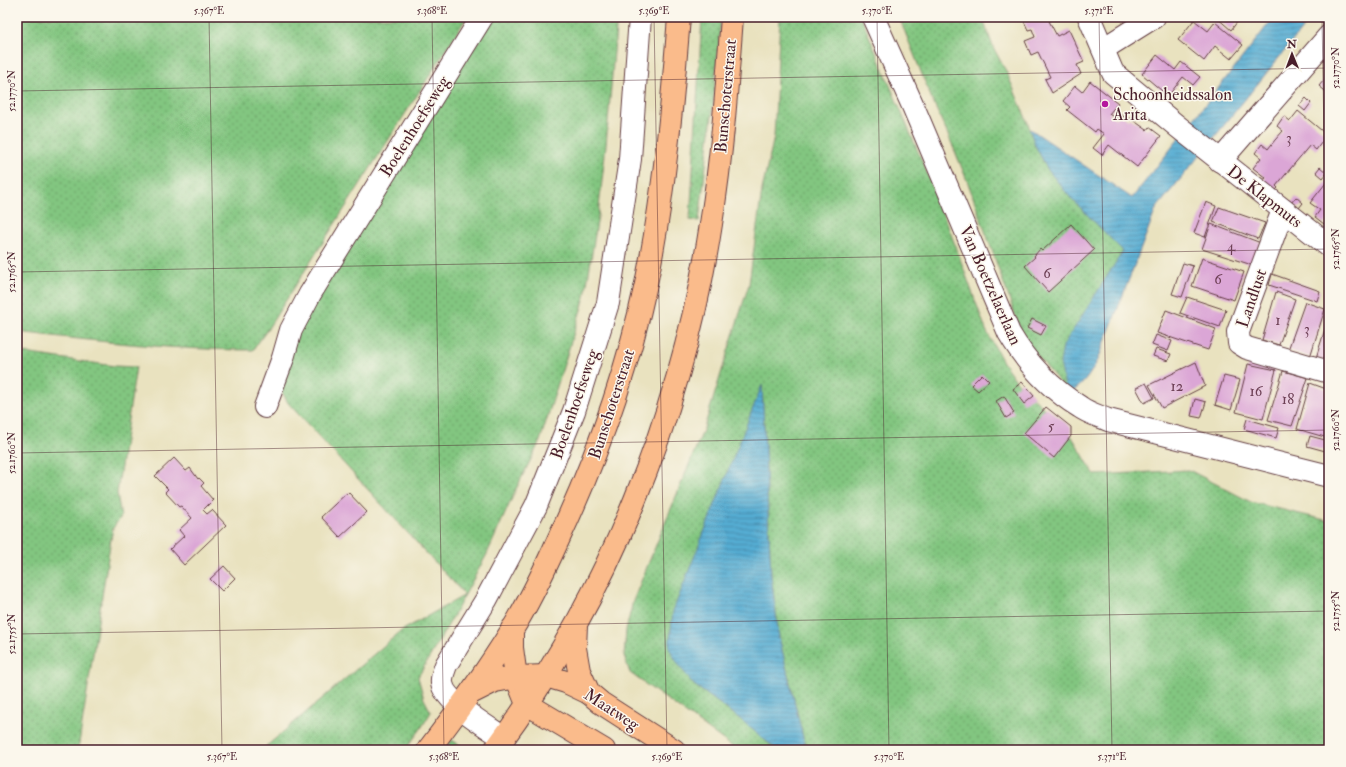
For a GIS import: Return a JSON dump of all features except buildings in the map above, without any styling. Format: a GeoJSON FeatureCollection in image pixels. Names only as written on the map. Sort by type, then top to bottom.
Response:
{"type":"FeatureCollection","features":[{"type":"Feature","properties":{"kind":"main road","name":"Bunschoterstraat"},"geometry":{"type":"LineString","coordinates":[[428,750],[466,700],[512,629],[533,592],[576,503],[602,438],[621,383],[646,284],[660,204],[672,112],[679,17]]}},
{"type":"Feature","properties":{"kind":"main road","name":"Bunschoterstraat"},"geometry":{"type":"LineString","coordinates":[[500,744],[546,676],[576,624],[624,526],[652,457],[692,322],[711,224],[725,116],[732,17]]}},
{"type":"Feature","properties":{"kind":"main road"},"geometry":{"type":"LineString","coordinates":[[576,624],[575,648],[579,671],[589,693]]}},
{"type":"Feature","properties":{"kind":"main road"},"geometry":{"type":"LineString","coordinates":[[512,629],[512,648],[516,677],[527,704],[604,750]]}},
{"type":"Feature","properties":{"kind":"main road","name":"Maatweg"},"geometry":{"type":"LineString","coordinates":[[466,700],[495,681],[516,677],[546,676],[566,682],[589,693],[601,703],[674,750]]}},
{"type":"Feature","properties":{"kind":"street","name":"Boelenhoefseweg"},"geometry":{"type":"LineString","coordinates":[[265,407],[283,358],[291,330],[310,294],[482,17]]}},
{"type":"Feature","properties":{"kind":"street","name":"Boelenhoefseweg"},"geometry":{"type":"LineString","coordinates":[[500,744],[472,717],[466,700],[445,693],[442,683],[443,675],[446,665],[486,600],[536,506],[574,412],[608,303],[630,159],[640,17]]}},
{"type":"Feature","properties":{"kind":"street","name":"Van Boetzelaerlaan"},"geometry":{"type":"LineString","coordinates":[[873,17],[927,139],[1009,333],[1021,352],[1039,373],[1080,408],[1108,420],[1329,476]]}},
{"type":"Feature","properties":{"kind":"street","name":"De Klapmuts"},"geometry":{"type":"LineString","coordinates":[[1089,17],[1113,74],[1220,161],[1329,246]]}},
{"type":"Feature","properties":{"kind":"street"},"geometry":{"type":"LineString","coordinates":[[1103,49],[1154,17]]}},
{"type":"Feature","properties":{"kind":"street"},"geometry":{"type":"LineString","coordinates":[[1220,161],[1329,36]]}},
{"type":"Feature","properties":{"kind":"street","name":"Landlust"},"geometry":{"type":"LineString","coordinates":[[1284,210],[1238,332],[1239,343],[1247,348],[1329,372]]}},
{"type":"Feature","properties":{"kind":"green space"},"geometry":{"type":"Polygon","coordinates":[[[17,17],[467,17],[253,350],[221,350],[104,342],[17,332],[17,17]]]}},
{"type":"Feature","properties":{"kind":"green space"},"geometry":{"type":"Polygon","coordinates":[[[493,17],[617,17],[606,145],[598,216],[585,297],[540,441],[517,487],[487,554],[465,595],[288,403],[280,388],[289,340],[493,17]]]}},
{"type":"Feature","properties":{"kind":"green space"},"geometry":{"type":"Polygon","coordinates":[[[702,17],[721,17],[712,116],[699,221],[690,220],[702,17]]]}},
{"type":"Feature","properties":{"kind":"green space"},"geometry":{"type":"Polygon","coordinates":[[[780,17],[861,17],[928,175],[986,330],[1003,362],[1017,382],[1061,425],[1066,427],[1095,475],[1189,470],[1251,502],[1329,521],[1329,750],[806,750],[779,637],[771,575],[762,387],[693,684],[740,719],[777,750],[737,750],[630,673],[624,656],[626,630],[633,601],[704,428],[749,284],[762,190],[774,137],[780,17]]]}},
{"type":"Feature","properties":{"kind":"green space"},"geometry":{"type":"Polygon","coordinates":[[[899,17],[982,17],[994,49],[1006,71],[1028,123],[1035,145],[1048,170],[1070,197],[1124,251],[1063,347],[1066,390],[1024,340],[968,183],[933,102],[899,17]]]}},
{"type":"Feature","properties":{"kind":"green space"},"geometry":{"type":"Polygon","coordinates":[[[17,352],[115,366],[136,367],[117,493],[121,517],[113,528],[78,750],[17,750],[17,352]]]}},
{"type":"Feature","properties":{"kind":"green space"},"geometry":{"type":"Polygon","coordinates":[[[465,595],[418,677],[424,699],[431,712],[405,750],[262,750],[401,631],[465,595]]]}},
{"type":"Feature","properties":{"kind":"green space"},"geometry":{"type":"Polygon","coordinates":[[[452,740],[467,750],[444,750],[452,740]]]}},
{"type":"Feature","properties":{"kind":"water"},"geometry":{"type":"Polygon","coordinates":[[[1274,17],[1303,17],[1308,22],[1156,209],[1098,360],[1090,374],[1075,390],[1070,393],[1066,390],[1060,363],[1063,346],[1123,251],[1070,197],[1048,170],[1035,145],[1029,128],[1132,198],[1274,17]]]}},
{"type":"Feature","properties":{"kind":"water"},"geometry":{"type":"Polygon","coordinates":[[[762,385],[771,575],[779,637],[806,750],[777,750],[740,719],[693,684],[678,664],[669,648],[673,611],[762,385]]]}},
{"type":"Feature","properties":{"kind":"place","name":"Schoonheidssalon Arita"},"geometry":{"type":"Point","coordinates":[1105,104]}}]}
